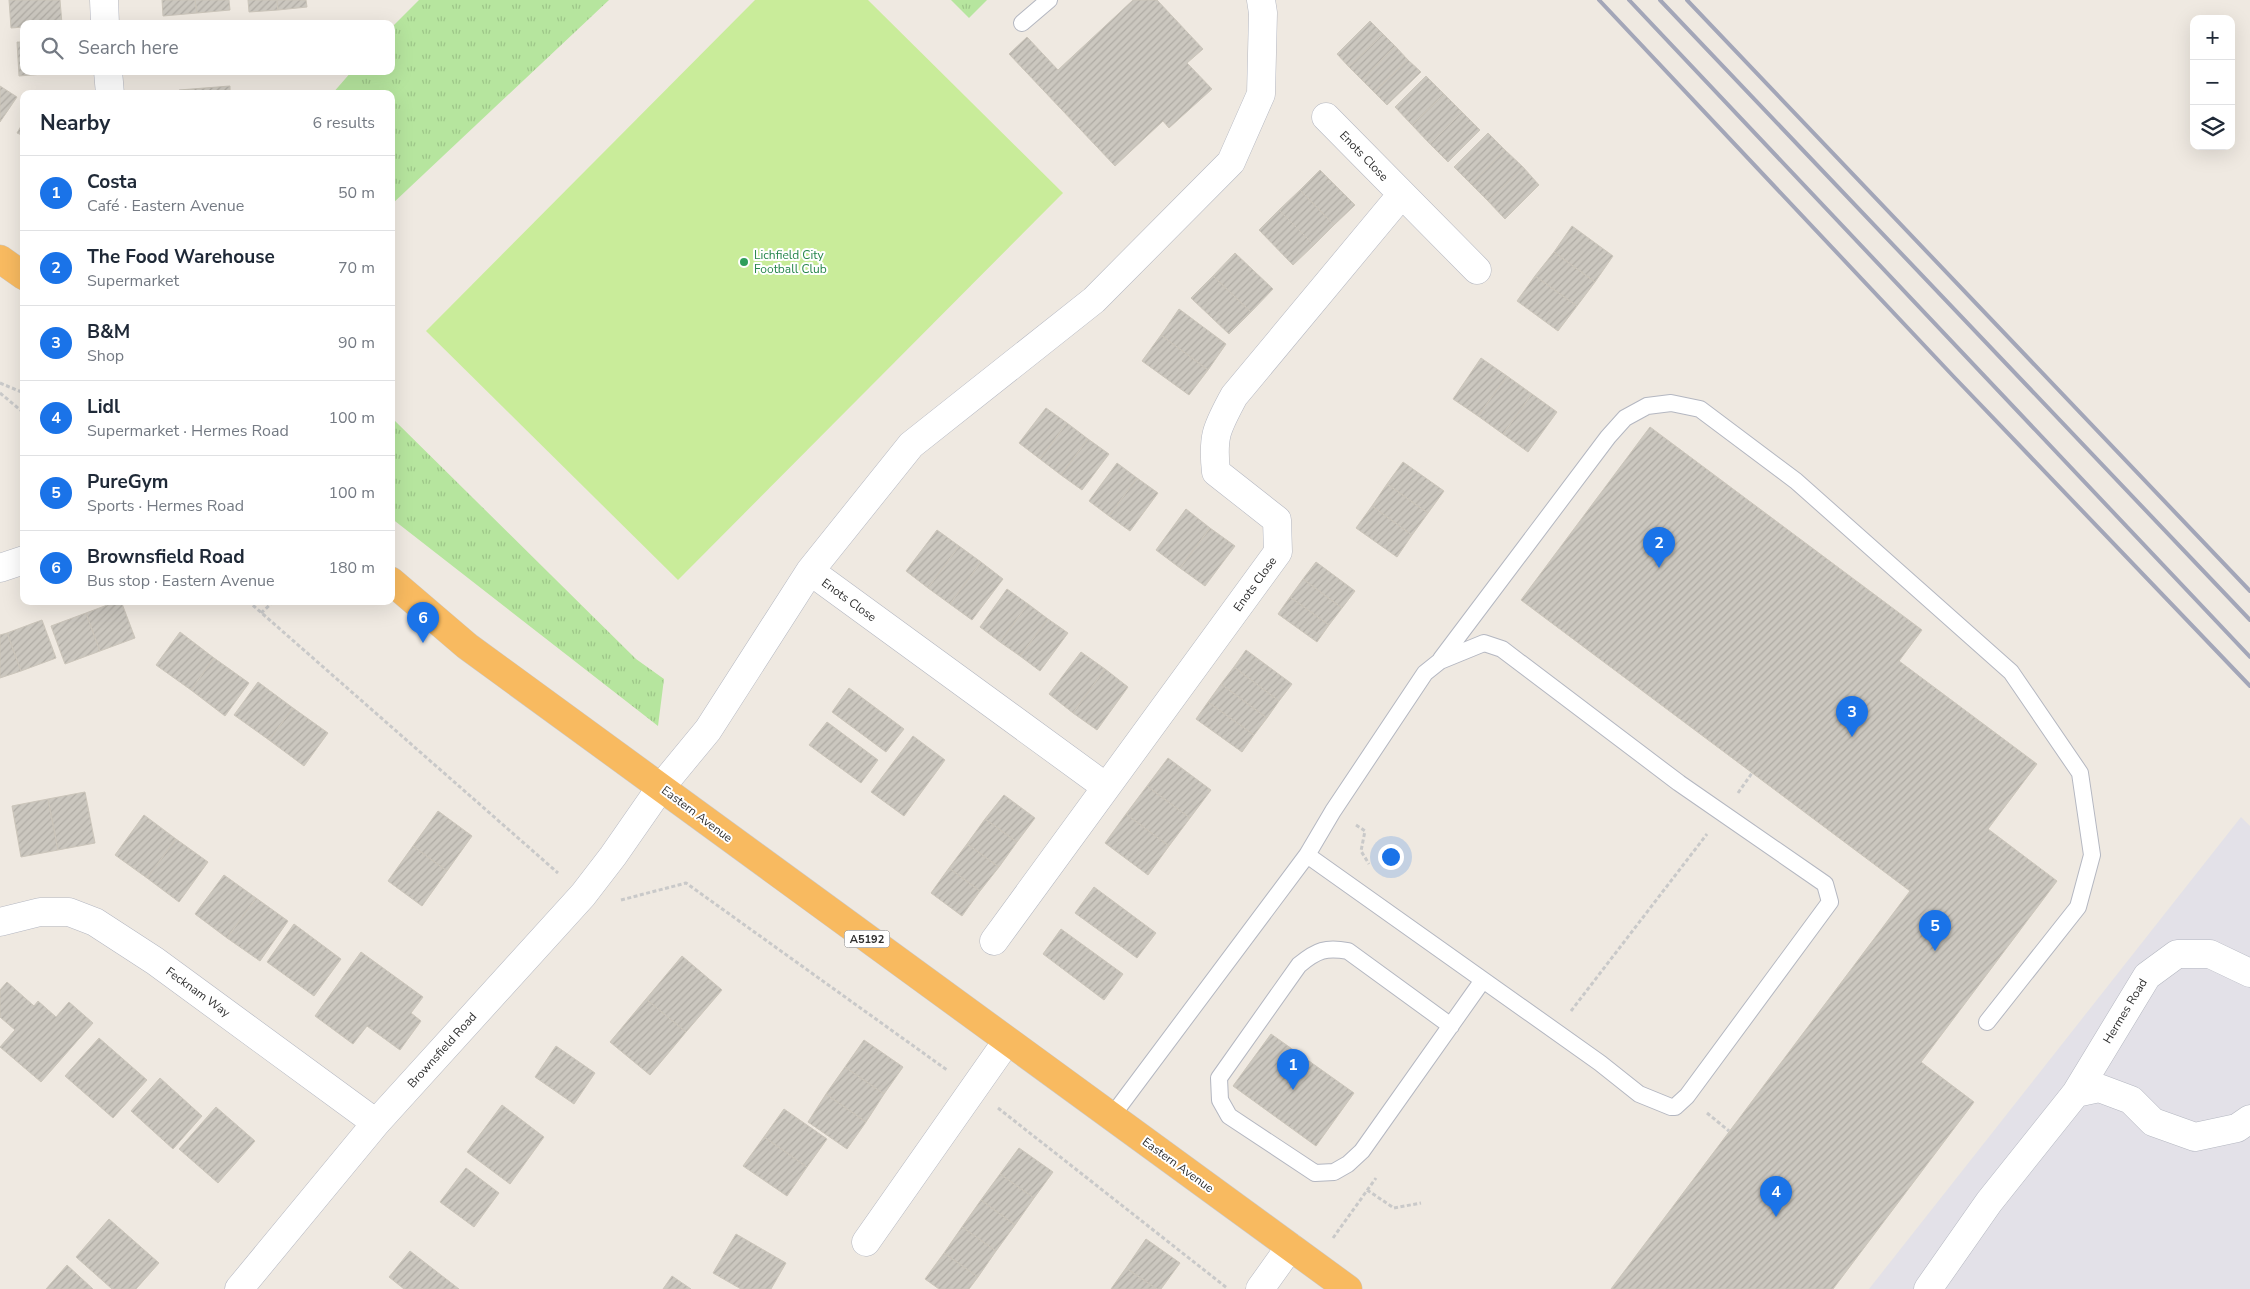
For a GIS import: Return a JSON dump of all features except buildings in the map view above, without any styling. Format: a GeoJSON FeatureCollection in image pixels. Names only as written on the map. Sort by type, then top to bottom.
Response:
{"type":"FeatureCollection","features":[{"type":"Feature","properties":{"kind":"highway"},"geometry":{"type":"LineString","coordinates":[[0,259],[20,273]]}},
{"type":"Feature","properties":{"kind":"highway","name":"Eastern Avenue"},"geometry":{"type":"LineString","coordinates":[[395,584],[467,646],[1348,1289]]}},
{"type":"Feature","properties":{"kind":"street"},"geometry":{"type":"LineString","coordinates":[[104,0],[105,20]]}},
{"type":"Feature","properties":{"kind":"street","name":"Brownsfield Road"},"geometry":{"type":"LineString","coordinates":[[239,1289],[376,1123],[583,895],[661,787],[708,730],[810,571],[911,445],[1094,300],[1232,162],[1261,94],[1263,13],[1261,0]]}},
{"type":"Feature","properties":{"kind":"street"},"geometry":{"type":"LineString","coordinates":[[108,75],[110,90]]}},
{"type":"Feature","properties":{"kind":"street","name":"Enots Close"},"geometry":{"type":"LineString","coordinates":[[1326,117],[1477,270]]}},
{"type":"Feature","properties":{"kind":"street","name":"Enots Close"},"geometry":{"type":"LineString","coordinates":[[994,941],[1278,552],[1277,520],[1216,472],[1213,446],[1219,425],[1234,396],[1402,194]]}},
{"type":"Feature","properties":{"kind":"street"},"geometry":{"type":"LineString","coordinates":[[0,568],[20,561]]}},
{"type":"Feature","properties":{"kind":"street","name":"Enots Close"},"geometry":{"type":"LineString","coordinates":[[810,571],[1106,787]]}},
{"type":"Feature","properties":{"kind":"street","name":"Fecknam Way"},"geometry":{"type":"LineString","coordinates":[[0,922],[40,912],[69,912],[95,922],[156,960],[376,1123]]}},
{"type":"Feature","properties":{"kind":"street","name":"Hermes Road"},"geometry":{"type":"LineString","coordinates":[[1928,1289],[1989,1202],[2076,1093],[2146,976],[2177,954],[2210,954],[2250,972]]}},
{"type":"Feature","properties":{"kind":"street"},"geometry":{"type":"LineString","coordinates":[[866,1242],[1007,1041]]}},
{"type":"Feature","properties":{"kind":"street"},"geometry":{"type":"LineString","coordinates":[[2076,1093],[2099,1088],[2132,1100],[2154,1122],[2195,1137],[2237,1128],[2250,1119]]}},
{"type":"Feature","properties":{"kind":"street"},"geometry":{"type":"LineString","coordinates":[[1260,1289],[1290,1247]]}},
{"type":"Feature","properties":{"kind":"lane"},"geometry":{"type":"LineString","coordinates":[[1022,24],[1049,0]]}},
{"type":"Feature","properties":{"kind":"lane"},"geometry":{"type":"LineString","coordinates":[[1112,1116],[1307,855],[1333,811],[1425,673],[1440,661],[1608,437],[1625,418],[1647,406],[1671,403],[1700,409],[1796,481],[2011,672],[2080,774],[2092,855],[2078,907],[1987,1022]]}},
{"type":"Feature","properties":{"kind":"lane"},"geometry":{"type":"LineString","coordinates":[[1307,855],[1600,1063],[1639,1094],[1671,1106],[1675,1106],[1687,1096],[1830,902],[1825,884],[1609,731],[1502,649],[1484,642],[1440,661]]}},
{"type":"Feature","properties":{"kind":"lane"},"geometry":{"type":"LineString","coordinates":[[1451,1026],[1348,951],[1330,948],[1312,954],[1299,965],[1219,1078],[1220,1100],[1229,1116],[1315,1173],[1334,1172],[1348,1164],[1362,1151],[1451,1026],[1483,980]]}},
{"type":"Feature","properties":{"kind":"path"},"geometry":{"type":"LineString","coordinates":[[0,383],[20,392]]}},
{"type":"Feature","properties":{"kind":"path"},"geometry":{"type":"LineString","coordinates":[[0,393],[20,410]]}},
{"type":"Feature","properties":{"kind":"path"},"geometry":{"type":"LineString","coordinates":[[252,605],[583,895],[606,904],[686,883],[974,1090],[1229,1289]]}},
{"type":"Feature","properties":{"kind":"path"},"geometry":{"type":"LineString","coordinates":[[261,613],[270,605]]}},
{"type":"Feature","properties":{"kind":"path"},"geometry":{"type":"LineString","coordinates":[[1569,1014],[1752,773]]}},
{"type":"Feature","properties":{"kind":"path"},"geometry":{"type":"LineString","coordinates":[[1687,1096],[1729,1131]]}},
{"type":"Feature","properties":{"kind":"path"},"geometry":{"type":"LineString","coordinates":[[1368,1190],[1394,1208],[1421,1203]]}},
{"type":"Feature","properties":{"kind":"shaded area"},"geometry":{"type":"Polygon","coordinates":[[[2241,817],[2250,826],[2250,1289],[1869,1289],[2241,817]]]}},
{"type":"Feature","properties":{"kind":"green space"},"geometry":{"type":"Polygon","coordinates":[[[419,0],[609,0],[395,201],[395,90],[335,90],[349,75],[395,75],[395,24],[419,0]]]}},
{"type":"Feature","properties":{"kind":"green space","name":"Lichfield City Football Club"},"geometry":{"type":"Polygon","coordinates":[[[755,0],[868,0],[1063,193],[678,580],[426,331],[755,0]]]}},
{"type":"Feature","properties":{"kind":"green space"},"geometry":{"type":"Polygon","coordinates":[[[951,0],[987,0],[969,18],[951,0]]]}},
{"type":"Feature","properties":{"kind":"green space"},"geometry":{"type":"Polygon","coordinates":[[[395,421],[636,659],[664,679],[658,726],[395,521],[395,421]]]}},
{"type":"Feature","properties":{"kind":"railway"},"geometry":{"type":"LineString","coordinates":[[1599,0],[1954,377],[2250,686]]}},
{"type":"Feature","properties":{"kind":"railway"},"geometry":{"type":"LineString","coordinates":[[1629,0],[2250,657]]}},
{"type":"Feature","properties":{"kind":"railway"},"geometry":{"type":"LineString","coordinates":[[1660,0],[2250,620]]}},
{"type":"Feature","properties":{"kind":"railway"},"geometry":{"type":"LineString","coordinates":[[1687,0],[2250,591]]}},
{"type":"Feature","properties":{"kind":"place","name":"Lichfield City Football Club"},"geometry":{"type":"Point","coordinates":[744,262]}},
{"type":"Feature","properties":{"kind":"place","name":"The Food Warehouse"},"geometry":{"type":"Point","coordinates":[1659,568]}},
{"type":"Feature","properties":{"kind":"place","name":"Brownsfield Road"},"geometry":{"type":"Point","coordinates":[423,643]}},
{"type":"Feature","properties":{"kind":"place","name":"B&M"},"geometry":{"type":"Point","coordinates":[1852,737]}},
{"type":"Feature","properties":{"kind":"place","name":"PureGym"},"geometry":{"type":"Point","coordinates":[1935,951]}},
{"type":"Feature","properties":{"kind":"place","name":"Costa"},"geometry":{"type":"Point","coordinates":[1293,1090]}},
{"type":"Feature","properties":{"kind":"place","name":"Lidl"},"geometry":{"type":"Point","coordinates":[1776,1217]}}]}
